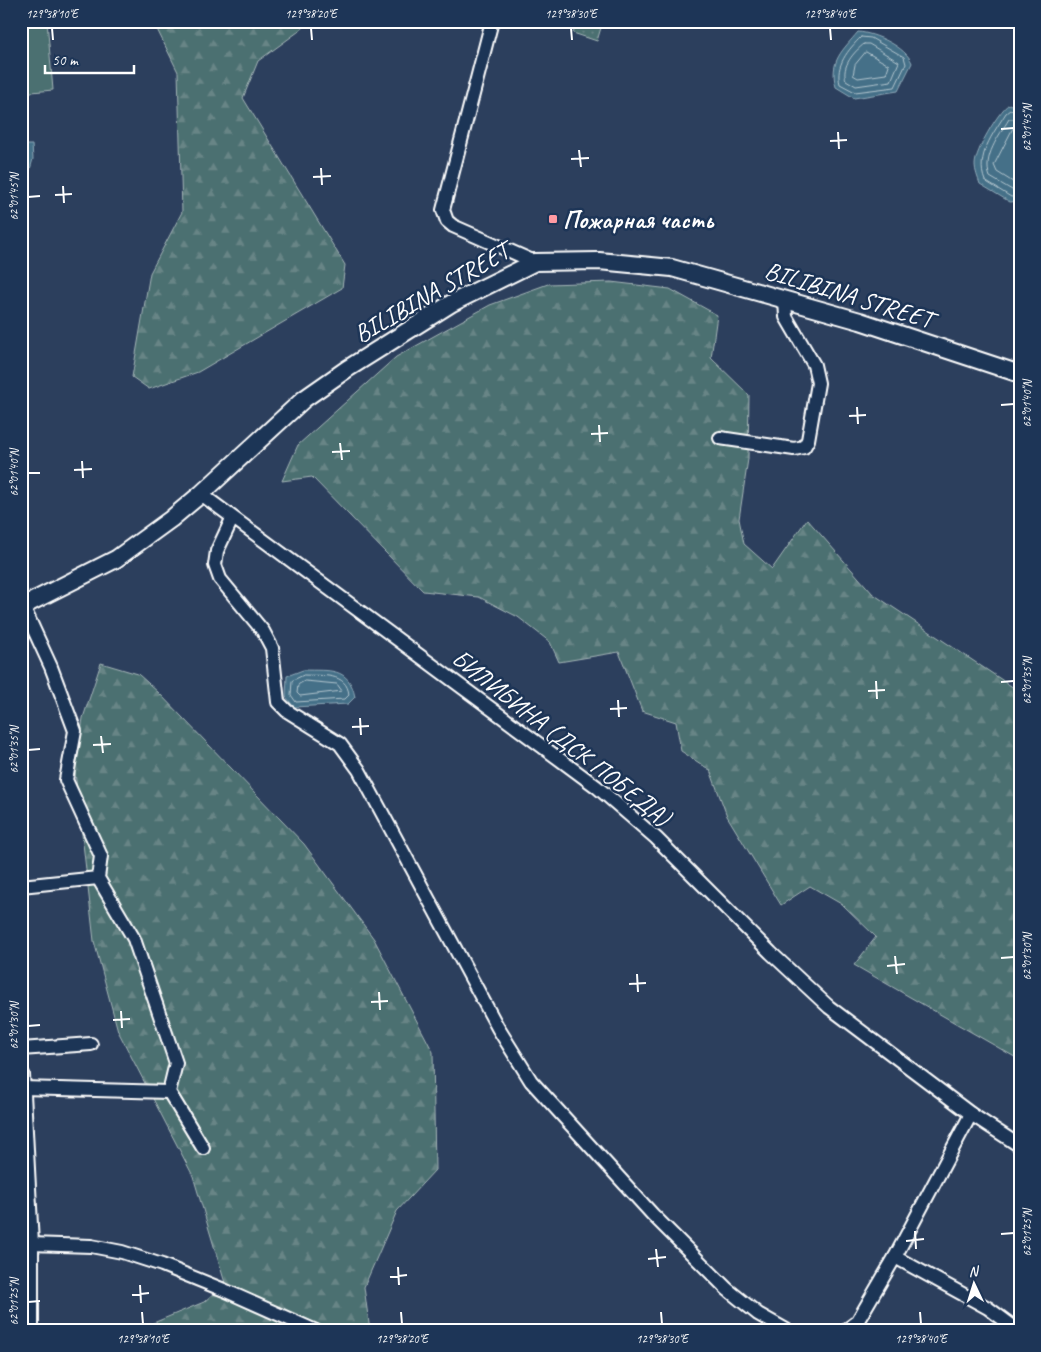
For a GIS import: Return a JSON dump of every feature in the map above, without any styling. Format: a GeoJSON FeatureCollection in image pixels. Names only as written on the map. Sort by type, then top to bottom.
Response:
{"type":"FeatureCollection","features":[{"type":"Feature","properties":{"kind":"main road","name":"BILIBINA STREET"},"geometry":{"type":"LineString","coordinates":[[22,607],[116,559],[201,494],[304,399],[452,303],[535,262],[599,261],[672,268],[785,299],[1020,374]]}},
{"type":"Feature","properties":{"kind":"main road"},"geometry":{"type":"LineString","coordinates":[[21,1075],[30,1244],[30,1331]]}},
{"type":"Feature","properties":{"kind":"street"},"geometry":{"type":"LineString","coordinates":[[492,21],[443,210],[447,221],[453,226],[535,262]]}},
{"type":"Feature","properties":{"kind":"street"},"geometry":{"type":"LineString","coordinates":[[720,438],[794,449],[804,447],[808,440],[818,384],[814,365],[786,317],[785,299]]}},
{"type":"Feature","properties":{"kind":"street","name":"БИЛИБИНА (ДСК ПОБЕДА)"},"geometry":{"type":"LineString","coordinates":[[201,494],[232,519],[597,787],[656,838],[771,953],[829,1007],[971,1114],[1020,1146]]}},
{"type":"Feature","properties":{"kind":"street"},"geometry":{"type":"LineString","coordinates":[[232,519],[217,551],[215,565],[220,579],[263,631],[272,648],[278,702],[287,711],[340,744],[359,770],[498,1028],[531,1081],[653,1215],[727,1289],[758,1314],[788,1331]]}},
{"type":"Feature","properties":{"kind":"street"},"geometry":{"type":"LineString","coordinates":[[22,607],[51,667],[75,730],[66,780],[101,856],[98,878],[134,939],[176,1063],[170,1092],[203,1148]]}},
{"type":"Feature","properties":{"kind":"street"},"geometry":{"type":"LineString","coordinates":[[21,886],[98,878]]}},
{"type":"Feature","properties":{"kind":"street"},"geometry":{"type":"LineString","coordinates":[[21,1049],[91,1044]]}},
{"type":"Feature","properties":{"kind":"street"},"geometry":{"type":"LineString","coordinates":[[22,1088],[170,1092]]}},
{"type":"Feature","properties":{"kind":"street"},"geometry":{"type":"LineString","coordinates":[[845,1331],[857,1322],[895,1257],[971,1114]]}},
{"type":"Feature","properties":{"kind":"street"},"geometry":{"type":"LineString","coordinates":[[30,1244],[91,1246],[130,1255],[224,1290],[316,1331]]}},
{"type":"Feature","properties":{"kind":"street"},"geometry":{"type":"LineString","coordinates":[[895,1257],[988,1308],[1019,1331]]}},
{"type":"Feature","properties":{"kind":"green space"},"geometry":{"type":"Polygon","coordinates":[[[21,21],[47,21],[53,90],[21,93],[21,21]]]}},
{"type":"Feature","properties":{"kind":"green space"},"geometry":{"type":"Polygon","coordinates":[[[153,21],[304,21],[302,29],[258,61],[243,98],[345,265],[342,288],[198,372],[149,389],[132,377],[150,273],[182,212],[178,72],[153,21]]]}},
{"type":"Feature","properties":{"kind":"green space"},"geometry":{"type":"Polygon","coordinates":[[[577,21],[603,21],[597,41],[573,33],[577,21]]]}},
{"type":"Feature","properties":{"kind":"green space"},"geometry":{"type":"Polygon","coordinates":[[[611,282],[670,289],[717,315],[711,358],[749,395],[748,459],[739,519],[744,544],[772,569],[807,519],[873,594],[1020,692],[1020,1060],[854,965],[876,937],[843,905],[810,886],[781,905],[727,816],[710,770],[681,751],[676,722],[642,711],[619,652],[559,662],[550,642],[518,617],[479,597],[423,591],[312,477],[282,481],[298,445],[396,357],[490,305],[548,284],[611,282]]]}},
{"type":"Feature","properties":{"kind":"green space"},"geometry":{"type":"Polygon","coordinates":[[[101,663],[138,674],[159,693],[304,844],[374,939],[433,1052],[435,1170],[397,1211],[364,1287],[370,1331],[134,1331],[204,1302],[225,1283],[193,1176],[118,1031],[94,941],[75,772],[83,718],[101,663]]]}},
{"type":"Feature","properties":{"kind":"water"},"geometry":{"type":"Polygon","coordinates":[[[858,32],[881,38],[897,46],[909,57],[912,63],[898,91],[854,98],[836,87],[834,70],[838,57],[858,32]]]}},
{"type":"Feature","properties":{"kind":"water"},"geometry":{"type":"Polygon","coordinates":[[[1009,104],[1020,109],[1020,201],[1010,202],[980,184],[975,165],[988,132],[1004,108],[1009,104]]]}},
{"type":"Feature","properties":{"kind":"water"},"geometry":{"type":"Polygon","coordinates":[[[26,145],[32,145],[33,159],[27,180],[21,226],[21,157],[26,151],[26,145]]]}},
{"type":"Feature","properties":{"kind":"water"},"geometry":{"type":"Polygon","coordinates":[[[303,670],[329,671],[343,675],[352,687],[355,697],[348,704],[294,707],[286,697],[287,676],[303,670]]]}},
{"type":"Feature","properties":{"kind":"place","name":"Пожарная часть"},"geometry":{"type":"Point","coordinates":[553,219]}}]}
